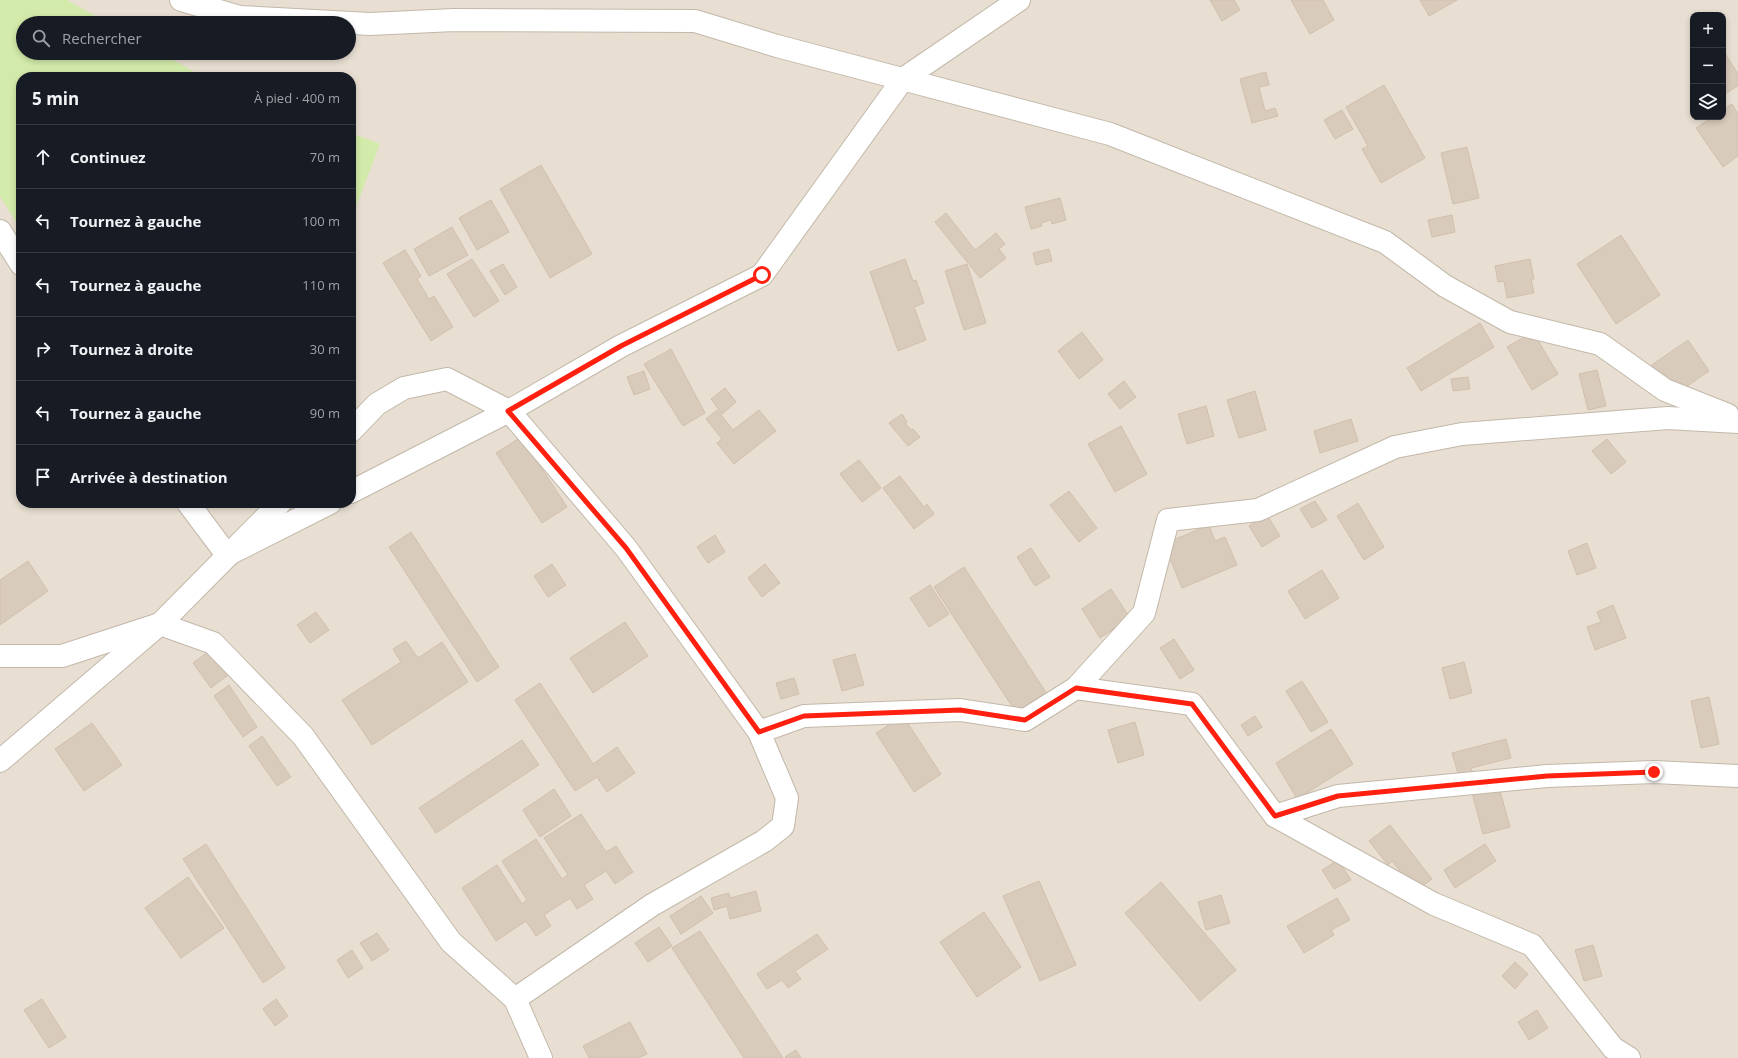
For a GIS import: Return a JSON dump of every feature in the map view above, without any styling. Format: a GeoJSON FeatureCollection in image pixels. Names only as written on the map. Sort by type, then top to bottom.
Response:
{"type":"FeatureCollection","features":[{"type":"Feature","properties":{"kind":"street"},"geometry":{"type":"LineString","coordinates":[[181,0],[237,16]]}},
{"type":"Feature","properties":{"kind":"street"},"geometry":{"type":"LineString","coordinates":[[356,489],[508,411],[621,346],[762,275],[903,79],[1019,0]]}},
{"type":"Feature","properties":{"kind":"street"},"geometry":{"type":"LineString","coordinates":[[356,23],[370,24],[454,20],[695,21],[777,46],[1110,134],[1385,242],[1445,286],[1510,322],[1600,344],[1665,390],[1738,421]]}},
{"type":"Feature","properties":{"kind":"street"},"geometry":{"type":"LineString","coordinates":[[0,231],[16,256]]}},
{"type":"Feature","properties":{"kind":"street"},"geometry":{"type":"LineString","coordinates":[[356,426],[377,404],[404,388],[447,379],[508,411],[626,548],[759,732],[787,798],[783,826],[764,841],[652,905],[516,999]]}},
{"type":"Feature","properties":{"kind":"street"},"geometry":{"type":"LineString","coordinates":[[759,732],[804,716],[960,710],[1025,720],[1076,688],[1144,613],[1168,520],[1258,510],[1395,447],[1462,434],[1668,418],[1738,421]]}},
{"type":"Feature","properties":{"kind":"street"},"geometry":{"type":"LineString","coordinates":[[192,508],[227,556]]}},
{"type":"Feature","properties":{"kind":"street"},"geometry":{"type":"LineString","coordinates":[[0,761],[160,624],[275,508]]}},
{"type":"Feature","properties":{"kind":"street"},"geometry":{"type":"LineString","coordinates":[[227,556],[320,508]]}},
{"type":"Feature","properties":{"kind":"street"},"geometry":{"type":"LineString","coordinates":[[0,656],[62,656],[160,624],[213,643],[303,736],[451,942],[516,999],[541,1058]]}},
{"type":"Feature","properties":{"kind":"street"},"geometry":{"type":"LineString","coordinates":[[1076,688],[1192,704],[1275,816],[1434,904],[1532,945],[1619,1055]]}},
{"type":"Feature","properties":{"kind":"street"},"geometry":{"type":"LineString","coordinates":[[1275,816],[1338,796],[1547,776],[1654,772],[1738,776]]}},
{"type":"Feature","properties":{"kind":"shaded area"},"geometry":{"type":"Polygon","coordinates":[[[0,0],[1738,0],[1738,1058],[0,1058],[0,0]]]}},
{"type":"Feature","properties":{"kind":"green space"},"geometry":{"type":"Polygon","coordinates":[[[0,0],[67,0],[96,16],[16,16],[16,60],[173,60],[194,72],[16,72],[16,222],[0,196],[0,0]]]}},
{"type":"Feature","properties":{"kind":"green space"},"geometry":{"type":"Polygon","coordinates":[[[356,135],[380,144],[356,207],[356,135]]]}},
{"type":"Feature","properties":{"kind":"building"},"geometry":{"type":"Polygon","coordinates":[[[1210,0],[1234,0],[1240,10],[1222,21],[1210,0]]]}},
{"type":"Feature","properties":{"kind":"building"},"geometry":{"type":"Polygon","coordinates":[[[1291,0],[1323,0],[1334,20],[1310,34],[1291,0]]]}},
{"type":"Feature","properties":{"kind":"building"},"geometry":{"type":"Polygon","coordinates":[[[1420,0],[1457,0],[1429,16],[1420,0]]]}},
{"type":"Feature","properties":{"kind":"building"},"geometry":{"type":"Polygon","coordinates":[[[1726,55],[1738,74],[1738,86],[1726,93],[1726,55]]]}},
{"type":"Feature","properties":{"kind":"building"},"geometry":{"type":"Polygon","coordinates":[[[1266,72],[1269,85],[1259,87],[1265,111],[1275,108],[1278,116],[1252,123],[1240,79],[1266,72]]]}},
{"type":"Feature","properties":{"kind":"building"},"geometry":{"type":"Polygon","coordinates":[[[1384,85],[1425,158],[1381,183],[1362,149],[1368,146],[1346,107],[1384,85]]]}},
{"type":"Feature","properties":{"kind":"building"},"geometry":{"type":"Polygon","coordinates":[[[1732,104],[1738,114],[1738,156],[1723,167],[1696,128],[1708,120],[1726,120],[1726,108],[1732,104]]]}},
{"type":"Feature","properties":{"kind":"building"},"geometry":{"type":"Polygon","coordinates":[[[1342,110],[1353,129],[1335,139],[1324,120],[1342,110]]]}},
{"type":"Feature","properties":{"kind":"building"},"geometry":{"type":"Polygon","coordinates":[[[1467,147],[1479,198],[1453,204],[1441,153],[1467,147]]]}},
{"type":"Feature","properties":{"kind":"building"},"geometry":{"type":"Polygon","coordinates":[[[541,165],[592,254],[550,278],[500,189],[541,165]]]}},
{"type":"Feature","properties":{"kind":"building"},"geometry":{"type":"Polygon","coordinates":[[[1060,198],[1066,220],[1052,224],[1051,220],[1041,223],[1042,226],[1031,229],[1025,207],[1060,198]]]}},
{"type":"Feature","properties":{"kind":"building"},"geometry":{"type":"Polygon","coordinates":[[[491,200],[509,232],[477,250],[459,218],[491,200]]]}},
{"type":"Feature","properties":{"kind":"building"},"geometry":{"type":"Polygon","coordinates":[[[946,213],[975,250],[996,233],[1005,244],[999,249],[1006,258],[980,278],[935,222],[946,213]]]}},
{"type":"Feature","properties":{"kind":"building"},"geometry":{"type":"Polygon","coordinates":[[[1452,215],[1455,232],[1432,237],[1428,220],[1452,215]]]}},
{"type":"Feature","properties":{"kind":"building"},"geometry":{"type":"Polygon","coordinates":[[[452,227],[468,255],[429,276],[414,249],[452,227]]]}},
{"type":"Feature","properties":{"kind":"building"},"geometry":{"type":"Polygon","coordinates":[[[1621,235],[1660,295],[1616,324],[1577,264],[1621,235]]]}},
{"type":"Feature","properties":{"kind":"building"},"geometry":{"type":"Polygon","coordinates":[[[1049,249],[1052,261],[1036,265],[1033,253],[1049,249]]]}},
{"type":"Feature","properties":{"kind":"building"},"geometry":{"type":"Polygon","coordinates":[[[405,250],[421,276],[417,279],[429,299],[434,296],[453,327],[431,341],[383,263],[405,250]]]}},
{"type":"Feature","properties":{"kind":"building"},"geometry":{"type":"Polygon","coordinates":[[[472,259],[499,301],[474,317],[447,274],[472,259]]]}},
{"type":"Feature","properties":{"kind":"building"},"geometry":{"type":"Polygon","coordinates":[[[905,259],[913,281],[916,280],[924,303],[914,307],[926,340],[898,351],[870,272],[905,259]]]}},
{"type":"Feature","properties":{"kind":"building"},"geometry":{"type":"Polygon","coordinates":[[[1530,259],[1534,279],[1531,279],[1534,293],[1507,298],[1504,281],[1498,282],[1495,266],[1530,259]]]}},
{"type":"Feature","properties":{"kind":"building"},"geometry":{"type":"Polygon","coordinates":[[[503,264],[517,287],[505,295],[490,271],[503,264]]]}},
{"type":"Feature","properties":{"kind":"building"},"geometry":{"type":"Polygon","coordinates":[[[967,264],[986,323],[964,330],[945,271],[967,264]]]}},
{"type":"Feature","properties":{"kind":"building"},"geometry":{"type":"Polygon","coordinates":[[[1480,323],[1494,347],[1421,391],[1407,368],[1480,323]]]}},
{"type":"Feature","properties":{"kind":"building"},"geometry":{"type":"Polygon","coordinates":[[[1082,332],[1103,360],[1079,379],[1058,351],[1082,332]]]}},
{"type":"Feature","properties":{"kind":"building"},"geometry":{"type":"Polygon","coordinates":[[[1533,332],[1558,374],[1532,390],[1507,347],[1533,332]]]}},
{"type":"Feature","properties":{"kind":"building"},"geometry":{"type":"Polygon","coordinates":[[[1688,340],[1709,371],[1667,400],[1646,369],[1688,340]]]}},
{"type":"Feature","properties":{"kind":"building"},"geometry":{"type":"Polygon","coordinates":[[[671,349],[705,413],[683,426],[644,364],[671,349]]]}},
{"type":"Feature","properties":{"kind":"building"},"geometry":{"type":"Polygon","coordinates":[[[1597,370],[1606,406],[1588,410],[1579,374],[1597,370]]]}},
{"type":"Feature","properties":{"kind":"building"},"geometry":{"type":"Polygon","coordinates":[[[644,371],[650,389],[634,395],[627,377],[644,371]]]}},
{"type":"Feature","properties":{"kind":"building"},"geometry":{"type":"Polygon","coordinates":[[[1468,377],[1470,389],[1453,391],[1451,379],[1468,377]]]}},
{"type":"Feature","properties":{"kind":"building"},"geometry":{"type":"Polygon","coordinates":[[[1124,381],[1136,397],[1120,409],[1108,394],[1124,381]]]}},
{"type":"Feature","properties":{"kind":"building"},"geometry":{"type":"Polygon","coordinates":[[[725,388],[736,402],[722,414],[711,399],[725,388]]]}},
{"type":"Feature","properties":{"kind":"building"},"geometry":{"type":"Polygon","coordinates":[[[1255,391],[1266,430],[1239,438],[1227,400],[1255,391]]]}},
{"type":"Feature","properties":{"kind":"building"},"geometry":{"type":"Polygon","coordinates":[[[1206,406],[1214,436],[1187,444],[1178,414],[1206,406]]]}},
{"type":"Feature","properties":{"kind":"building"},"geometry":{"type":"Polygon","coordinates":[[[717,410],[733,430],[759,410],[776,431],[734,464],[717,443],[722,439],[706,419],[717,410]]]}},
{"type":"Feature","properties":{"kind":"building"},"geometry":{"type":"Polygon","coordinates":[[[902,414],[907,422],[905,423],[920,437],[908,446],[889,423],[902,414]]]}},
{"type":"Feature","properties":{"kind":"building"},"geometry":{"type":"Polygon","coordinates":[[[1351,419],[1358,441],[1320,453],[1314,431],[1351,419]]]}},
{"type":"Feature","properties":{"kind":"building"},"geometry":{"type":"Polygon","coordinates":[[[1121,426],[1147,474],[1115,492],[1088,444],[1121,426]]]}},
{"type":"Feature","properties":{"kind":"building"},"geometry":{"type":"Polygon","coordinates":[[[521,437],[567,507],[542,523],[496,453],[521,437]]]}},
{"type":"Feature","properties":{"kind":"building"},"geometry":{"type":"Polygon","coordinates":[[[1607,439],[1626,462],[1611,474],[1592,451],[1607,439]]]}},
{"type":"Feature","properties":{"kind":"building"},"geometry":{"type":"Polygon","coordinates":[[[859,460],[881,488],[862,502],[840,474],[859,460]]]}},
{"type":"Feature","properties":{"kind":"building"},"geometry":{"type":"Polygon","coordinates":[[[900,476],[924,507],[927,504],[934,514],[914,529],[883,488],[900,476]]]}},
{"type":"Feature","properties":{"kind":"building"},"geometry":{"type":"Polygon","coordinates":[[[1069,491],[1097,528],[1079,542],[1050,505],[1069,491]]]}},
{"type":"Feature","properties":{"kind":"building"},"geometry":{"type":"Polygon","coordinates":[[[1315,501],[1327,520],[1312,528],[1300,509],[1315,501]]]}},
{"type":"Feature","properties":{"kind":"building"},"geometry":{"type":"Polygon","coordinates":[[[1358,503],[1384,547],[1364,560],[1337,516],[1358,503]]]}},
{"type":"Feature","properties":{"kind":"building"},"geometry":{"type":"Polygon","coordinates":[[[1267,515],[1280,536],[1262,547],[1249,526],[1267,515]]]}},
{"type":"Feature","properties":{"kind":"building"},"geometry":{"type":"Polygon","coordinates":[[[1209,525],[1215,541],[1225,537],[1237,565],[1182,588],[1164,544],[1209,525]]]}},
{"type":"Feature","properties":{"kind":"building"},"geometry":{"type":"Polygon","coordinates":[[[411,532],[499,667],[477,682],[389,547],[411,532]]]}},
{"type":"Feature","properties":{"kind":"building"},"geometry":{"type":"Polygon","coordinates":[[[715,535],[725,552],[708,563],[697,547],[715,535]]]}},
{"type":"Feature","properties":{"kind":"building"},"geometry":{"type":"Polygon","coordinates":[[[1587,543],[1596,568],[1577,575],[1568,551],[1587,543]]]}},
{"type":"Feature","properties":{"kind":"building"},"geometry":{"type":"Polygon","coordinates":[[[1031,548],[1050,577],[1035,586],[1017,557],[1031,548]]]}},
{"type":"Feature","properties":{"kind":"building"},"geometry":{"type":"Polygon","coordinates":[[[28,561],[48,591],[0,625],[0,580],[28,561]]]}},
{"type":"Feature","properties":{"kind":"building"},"geometry":{"type":"Polygon","coordinates":[[[552,564],[566,585],[548,597],[534,576],[552,564]]]}},
{"type":"Feature","properties":{"kind":"building"},"geometry":{"type":"Polygon","coordinates":[[[765,564],[780,583],[762,597],[748,578],[765,564]]]}},
{"type":"Feature","properties":{"kind":"building"},"geometry":{"type":"Polygon","coordinates":[[[964,567],[1047,694],[1017,714],[934,587],[964,567]]]}},
{"type":"Feature","properties":{"kind":"building"},"geometry":{"type":"Polygon","coordinates":[[[1322,570],[1339,598],[1305,619],[1288,591],[1322,570]]]}},
{"type":"Feature","properties":{"kind":"building"},"geometry":{"type":"Polygon","coordinates":[[[930,585],[949,614],[929,627],[910,598],[930,585]]]}},
{"type":"Feature","properties":{"kind":"building"},"geometry":{"type":"Polygon","coordinates":[[[1111,589],[1130,618],[1100,638],[1082,609],[1111,589]]]}},
{"type":"Feature","properties":{"kind":"building"},"geometry":{"type":"Polygon","coordinates":[[[1613,605],[1626,638],[1595,650],[1587,627],[1601,622],[1597,612],[1613,605]]]}},
{"type":"Feature","properties":{"kind":"building"},"geometry":{"type":"Polygon","coordinates":[[[316,612],[329,630],[310,643],[297,625],[316,612]]]}},
{"type":"Feature","properties":{"kind":"building"},"geometry":{"type":"Polygon","coordinates":[[[625,622],[648,656],[593,693],[570,658],[625,622]]]}},
{"type":"Feature","properties":{"kind":"building"},"geometry":{"type":"Polygon","coordinates":[[[1174,639],[1194,670],[1180,679],[1160,648],[1174,639]]]}},
{"type":"Feature","properties":{"kind":"building"},"geometry":{"type":"Polygon","coordinates":[[[406,641],[418,658],[442,642],[468,682],[372,745],[342,700],[401,662],[393,649],[406,641]]]}},
{"type":"Feature","properties":{"kind":"building"},"geometry":{"type":"Polygon","coordinates":[[[211,650],[228,675],[211,688],[193,663],[211,650]]]}},
{"type":"Feature","properties":{"kind":"building"},"geometry":{"type":"Polygon","coordinates":[[[855,654],[864,685],[842,691],[833,660],[855,654]]]}},
{"type":"Feature","properties":{"kind":"building"},"geometry":{"type":"Polygon","coordinates":[[[1464,662],[1472,693],[1450,699],[1442,668],[1464,662]]]}},
{"type":"Feature","properties":{"kind":"building"},"geometry":{"type":"Polygon","coordinates":[[[794,678],[799,694],[781,699],[776,683],[794,678]]]}},
{"type":"Feature","properties":{"kind":"building"},"geometry":{"type":"Polygon","coordinates":[[[1302,681],[1328,722],[1311,732],[1286,691],[1302,681]]]}},
{"type":"Feature","properties":{"kind":"building"},"geometry":{"type":"Polygon","coordinates":[[[540,683],[593,764],[617,747],[635,773],[607,792],[597,777],[575,791],[515,700],[540,683]]]}},
{"type":"Feature","properties":{"kind":"building"},"geometry":{"type":"Polygon","coordinates":[[[229,685],[257,727],[243,737],[214,696],[229,685]]]}},
{"type":"Feature","properties":{"kind":"building"},"geometry":{"type":"Polygon","coordinates":[[[1709,697],[1719,744],[1701,748],[1691,701],[1709,697]]]}},
{"type":"Feature","properties":{"kind":"building"},"geometry":{"type":"Polygon","coordinates":[[[903,716],[941,774],[914,792],[876,733],[903,716]]]}},
{"type":"Feature","properties":{"kind":"building"},"geometry":{"type":"Polygon","coordinates":[[[1255,716],[1262,727],[1248,736],[1241,725],[1255,716]]]}},
{"type":"Feature","properties":{"kind":"building"},"geometry":{"type":"Polygon","coordinates":[[[1135,722],[1144,755],[1118,763],[1108,730],[1135,722]]]}},
{"type":"Feature","properties":{"kind":"building"},"geometry":{"type":"Polygon","coordinates":[[[92,723],[122,765],[84,791],[55,749],[92,723]]]}},
{"type":"Feature","properties":{"kind":"building"},"geometry":{"type":"Polygon","coordinates":[[[1331,729],[1353,764],[1297,799],[1276,763],[1331,729]]]}},
{"type":"Feature","properties":{"kind":"building"},"geometry":{"type":"Polygon","coordinates":[[[262,736],[291,777],[277,786],[249,746],[262,736]]]}},
{"type":"Feature","properties":{"kind":"building"},"geometry":{"type":"Polygon","coordinates":[[[1506,739],[1511,758],[1471,768],[1473,773],[1459,777],[1452,753],[1506,739]]]}},
{"type":"Feature","properties":{"kind":"building"},"geometry":{"type":"Polygon","coordinates":[[[522,740],[539,765],[436,833],[419,808],[522,740]]]}},
{"type":"Feature","properties":{"kind":"building"},"geometry":{"type":"Polygon","coordinates":[[[1499,787],[1510,827],[1483,834],[1472,793],[1499,787]]]}},
{"type":"Feature","properties":{"kind":"building"},"geometry":{"type":"Polygon","coordinates":[[[554,789],[571,816],[540,837],[523,810],[554,789]]]}},
{"type":"Feature","properties":{"kind":"building"},"geometry":{"type":"Polygon","coordinates":[[[581,814],[606,852],[616,846],[633,872],[615,884],[606,871],[584,885],[593,899],[577,909],[570,898],[544,915],[551,926],[536,936],[526,921],[496,941],[462,888],[497,865],[522,904],[527,900],[502,861],[536,839],[562,879],[568,875],[544,838],[581,814]]]}},
{"type":"Feature","properties":{"kind":"building"},"geometry":{"type":"Polygon","coordinates":[[[1390,825],[1432,879],[1416,891],[1392,861],[1388,865],[1369,841],[1390,825]]]}},
{"type":"Feature","properties":{"kind":"building"},"geometry":{"type":"Polygon","coordinates":[[[206,844],[285,968],[263,983],[183,859],[206,844]]]}},
{"type":"Feature","properties":{"kind":"building"},"geometry":{"type":"Polygon","coordinates":[[[1485,844],[1496,861],[1455,888],[1444,870],[1485,844]]]}},
{"type":"Feature","properties":{"kind":"building"},"geometry":{"type":"Polygon","coordinates":[[[1338,860],[1351,880],[1334,889],[1322,870],[1338,860]]]}},
{"type":"Feature","properties":{"kind":"building"},"geometry":{"type":"Polygon","coordinates":[[[188,877],[224,928],[181,958],[145,908],[188,877]]]}},
{"type":"Feature","properties":{"kind":"building"},"geometry":{"type":"Polygon","coordinates":[[[1039,881],[1076,965],[1040,981],[1003,896],[1039,881]]]}},
{"type":"Feature","properties":{"kind":"building"},"geometry":{"type":"Polygon","coordinates":[[[1161,882],[1236,970],[1200,1001],[1125,913],[1161,882]]]}},
{"type":"Feature","properties":{"kind":"building"},"geometry":{"type":"Polygon","coordinates":[[[756,891],[761,911],[730,919],[727,906],[714,910],[711,898],[729,893],[730,898],[756,891]]]}},
{"type":"Feature","properties":{"kind":"building"},"geometry":{"type":"Polygon","coordinates":[[[1221,895],[1230,923],[1206,930],[1198,902],[1221,895]]]}},
{"type":"Feature","properties":{"kind":"building"},"geometry":{"type":"Polygon","coordinates":[[[701,896],[713,913],[681,934],[670,916],[701,896]]]}},
{"type":"Feature","properties":{"kind":"building"},"geometry":{"type":"Polygon","coordinates":[[[1337,898],[1350,920],[1331,930],[1334,935],[1304,953],[1287,926],[1337,898]]]}},
{"type":"Feature","properties":{"kind":"building"},"geometry":{"type":"Polygon","coordinates":[[[984,912],[1021,967],[977,997],[940,942],[984,912]]]}},
{"type":"Feature","properties":{"kind":"building"},"geometry":{"type":"Polygon","coordinates":[[[659,927],[672,946],[648,962],[635,943],[659,927]]]}},
{"type":"Feature","properties":{"kind":"building"},"geometry":{"type":"Polygon","coordinates":[[[700,931],[783,1058],[744,1058],[672,948],[700,931]]]}},
{"type":"Feature","properties":{"kind":"building"},"geometry":{"type":"Polygon","coordinates":[[[377,933],[389,950],[372,961],[360,943],[377,933]]]}},
{"type":"Feature","properties":{"kind":"building"},"geometry":{"type":"Polygon","coordinates":[[[817,934],[828,949],[795,971],[801,979],[788,988],[782,980],[767,989],[757,974],[817,934]]]}},
{"type":"Feature","properties":{"kind":"building"},"geometry":{"type":"Polygon","coordinates":[[[1593,945],[1602,976],[1584,981],[1575,950],[1593,945]]]}},
{"type":"Feature","properties":{"kind":"building"},"geometry":{"type":"Polygon","coordinates":[[[352,950],[363,968],[348,978],[337,960],[352,950]]]}},
{"type":"Feature","properties":{"kind":"building"},"geometry":{"type":"Polygon","coordinates":[[[1515,962],[1528,974],[1515,989],[1502,976],[1515,962]]]}},
{"type":"Feature","properties":{"kind":"building"},"geometry":{"type":"Polygon","coordinates":[[[42,999],[66,1037],[49,1048],[24,1010],[42,999]]]}},
{"type":"Feature","properties":{"kind":"building"},"geometry":{"type":"Polygon","coordinates":[[[276,999],[288,1016],[275,1026],[263,1009],[276,999]]]}},
{"type":"Feature","properties":{"kind":"building"},"geometry":{"type":"Polygon","coordinates":[[[1537,1010],[1548,1028],[1529,1040],[1518,1022],[1537,1010]]]}},
{"type":"Feature","properties":{"kind":"building"},"geometry":{"type":"Polygon","coordinates":[[[630,1022],[647,1054],[638,1058],[589,1058],[583,1046],[630,1022]]]}},
{"type":"Feature","properties":{"kind":"building"},"geometry":{"type":"Polygon","coordinates":[[[796,1050],[801,1058],[785,1057],[796,1050]]]}},
{"type":"Feature","properties":{"kind":"route"},"geometry":{"type":"LineString","coordinates":[[762,275],[621,346],[508,411],[626,548],[759,732],[804,716],[960,710],[1025,720],[1076,688],[1192,704],[1275,816],[1338,796],[1547,776],[1654,772]]}}]}
